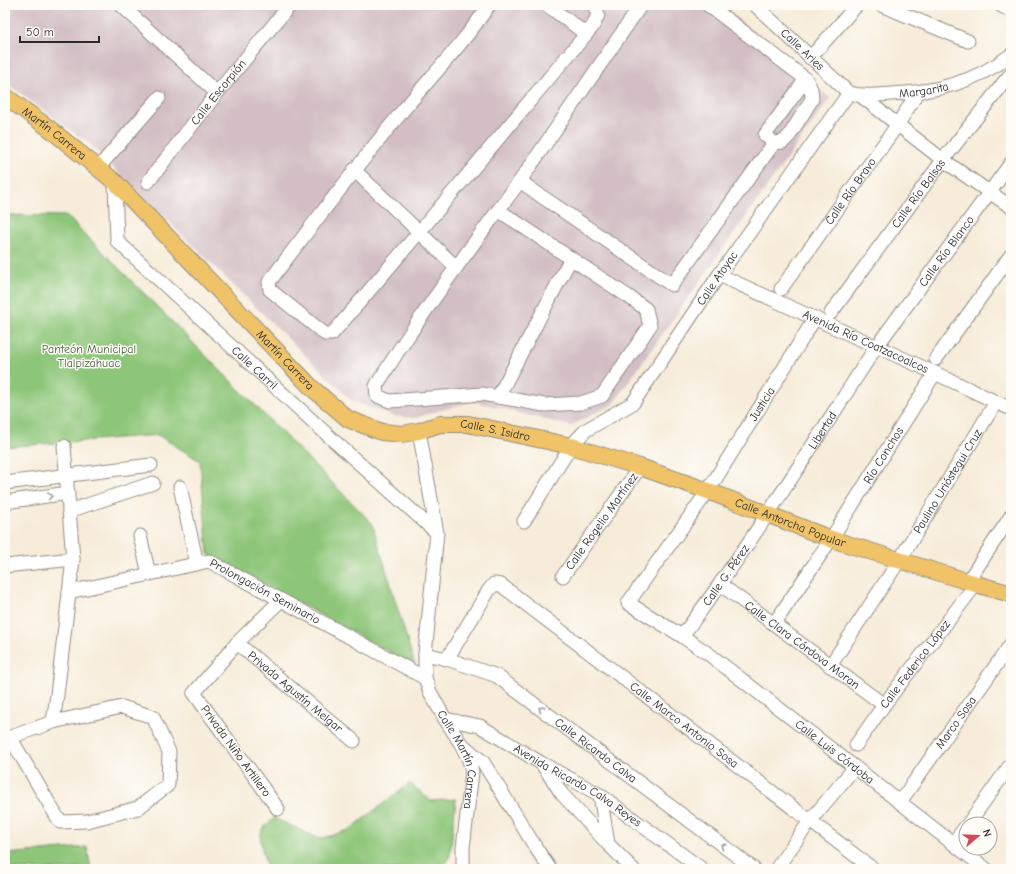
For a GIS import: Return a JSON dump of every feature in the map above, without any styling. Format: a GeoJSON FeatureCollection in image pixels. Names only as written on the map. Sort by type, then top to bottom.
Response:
{"type":"FeatureCollection","features":[{"type":"Feature","properties":{"kind":"main road","name":"Martín Carrera"},"geometry":{"type":"LineString","coordinates":[[5,96],[50,129],[115,182],[312,388],[348,419],[382,432],[402,434],[419,431]]}},
{"type":"Feature","properties":{"kind":"main road","name":"Calle S. Isidro"},"geometry":{"type":"LineString","coordinates":[[419,431],[440,424],[468,424],[571,446]]}},
{"type":"Feature","properties":{"kind":"main road","name":"Calle Antorcha Popular"},"geometry":{"type":"LineString","coordinates":[[571,446],[640,467],[708,491],[831,539],[1011,594]]}},
{"type":"Feature","properties":{"kind":"street"},"geometry":{"type":"LineString","coordinates":[[121,5],[217,93]]}},
{"type":"Feature","properties":{"kind":"street","name":"Calle Escorpión"},"geometry":{"type":"LineString","coordinates":[[148,182],[217,93],[290,5]]}},
{"type":"Feature","properties":{"kind":"street"},"geometry":{"type":"LineString","coordinates":[[489,5],[475,26],[426,82],[354,170],[269,282],[270,290],[325,334],[332,334],[420,233],[593,26],[598,15],[594,5]]}},
{"type":"Feature","properties":{"kind":"street"},"geometry":{"type":"LineString","coordinates":[[547,5],[586,34]]}},
{"type":"Feature","properties":{"kind":"street"},"geometry":{"type":"LineString","coordinates":[[498,210],[646,309],[650,326],[602,396],[581,403],[544,405],[482,394],[390,401],[377,396],[376,386],[404,341],[456,267],[498,210],[520,181],[641,5]]}},
{"type":"Feature","properties":{"kind":"street"},"geometry":{"type":"LineString","coordinates":[[708,5],[806,79],[811,89],[812,100],[789,136],[783,142],[774,143],[765,136],[806,79]]}},
{"type":"Feature","properties":{"kind":"street","name":"Calle Aries"},"geometry":{"type":"LineString","coordinates":[[755,5],[810,58],[855,95],[898,124],[943,160],[1011,207]]}},
{"type":"Feature","properties":{"kind":"street"},"geometry":{"type":"LineString","coordinates":[[810,58],[857,5]]}},
{"type":"Feature","properties":{"kind":"street"},"geometry":{"type":"LineString","coordinates":[[881,5],[968,41]]}},
{"type":"Feature","properties":{"kind":"street"},"geometry":{"type":"LineString","coordinates":[[1000,5],[1011,11]]}},
{"type":"Feature","properties":{"kind":"street","name":"Margarita"},"geometry":{"type":"LineString","coordinates":[[855,95],[918,92],[941,89],[975,77],[1011,55]]}},
{"type":"Feature","properties":{"kind":"street"},"geometry":{"type":"LineString","coordinates":[[995,66],[1010,76]]}},
{"type":"Feature","properties":{"kind":"street","name":"Calle Río Balsas"},"geometry":{"type":"LineString","coordinates":[[831,313],[943,160],[1010,76]]}},
{"type":"Feature","properties":{"kind":"street","name":"Calle Río Bravo"},"geometry":{"type":"LineString","coordinates":[[781,289],[898,124],[918,92]]}},
{"type":"Feature","properties":{"kind":"street","name":"Calle Atoyac"},"geometry":{"type":"LineString","coordinates":[[524,521],[571,446],[586,430],[634,403],[719,276],[855,95]]}},
{"type":"Feature","properties":{"kind":"street"},"geometry":{"type":"LineString","coordinates":[[98,168],[159,98]]}},
{"type":"Feature","properties":{"kind":"street"},"geometry":{"type":"LineString","coordinates":[[520,181],[672,285],[774,143]]}},
{"type":"Feature","properties":{"kind":"street","name":"Calle Río Blanco"},"geometry":{"type":"LineString","coordinates":[[879,343],[1011,163]]}},
{"type":"Feature","properties":{"kind":"street"},"geometry":{"type":"LineString","coordinates":[[354,170],[456,267]]}},
{"type":"Feature","properties":{"kind":"street","name":"Calle Carril"},"geometry":{"type":"LineString","coordinates":[[115,182],[117,241],[332,439],[437,533]]}},
{"type":"Feature","properties":{"kind":"street"},"geometry":{"type":"LineString","coordinates":[[936,359],[1011,255]]}},
{"type":"Feature","properties":{"kind":"street"},"geometry":{"type":"LineString","coordinates":[[498,397],[571,258]]}},
{"type":"Feature","properties":{"kind":"street","name":"Avenida Río Coatzacoalcos"},"geometry":{"type":"LineString","coordinates":[[719,276],[815,318],[879,343],[935,373],[1011,409]]}},
{"type":"Feature","properties":{"kind":"street","name":"Justicia"},"geometry":{"type":"LineString","coordinates":[[628,603],[708,491],[815,318]]}},
{"type":"Feature","properties":{"kind":"street","name":"Libertad"},"geometry":{"type":"LineString","coordinates":[[769,514],[879,343]]}},
{"type":"Feature","properties":{"kind":"street","name":"Río Conchos"},"geometry":{"type":"LineString","coordinates":[[774,624],[831,539],[935,373]]}},
{"type":"Feature","properties":{"kind":"street","name":"Paulino Urióstegui Cruz"},"geometry":{"type":"LineString","coordinates":[[830,666],[899,561],[996,402]]}},
{"type":"Feature","properties":{"kind":"street"},"geometry":{"type":"LineString","coordinates":[[419,431],[437,533],[425,654]]}},
{"type":"Feature","properties":{"kind":"street"},"geometry":{"type":"LineString","coordinates":[[53,722],[73,559],[64,446]]}},
{"type":"Feature","properties":{"kind":"street"},"geometry":{"type":"LineString","coordinates":[[5,483],[151,465]]}},
{"type":"Feature","properties":{"kind":"street","name":"Calle Rogelio Martínez"},"geometry":{"type":"LineString","coordinates":[[563,576],[640,467]]}},
{"type":"Feature","properties":{"kind":"street"},"geometry":{"type":"LineString","coordinates":[[27,481],[30,500]]}},
{"type":"Feature","properties":{"kind":"street"},"geometry":{"type":"LineString","coordinates":[[69,511],[153,483]]}},
{"type":"Feature","properties":{"kind":"street"},"geometry":{"type":"LineString","coordinates":[[180,487],[197,564]]}},
{"type":"Feature","properties":{"kind":"street"},"geometry":{"type":"LineString","coordinates":[[5,502],[30,500],[68,493]]}},
{"type":"Feature","properties":{"kind":"street","name":"Calle G. Pérez"},"geometry":{"type":"LineString","coordinates":[[682,636],[721,585],[769,514]]}},
{"type":"Feature","properties":{"kind":"street","name":"Calle Federico López"},"geometry":{"type":"LineString","coordinates":[[856,746],[972,583],[1011,516]]}},
{"type":"Feature","properties":{"kind":"street"},"geometry":{"type":"LineString","coordinates":[[140,536],[149,574]]}},
{"type":"Feature","properties":{"kind":"street"},"geometry":{"type":"LineString","coordinates":[[5,566],[73,559]]}},
{"type":"Feature","properties":{"kind":"street","name":"Prolongación Seminario"},"geometry":{"type":"LineString","coordinates":[[69,592],[209,561],[425,678]]}},
{"type":"Feature","properties":{"kind":"street","name":"Calle Marco Antonio Sosa"},"geometry":{"type":"LineString","coordinates":[[447,659],[489,590],[494,584],[501,585],[873,869]]}},
{"type":"Feature","properties":{"kind":"street","name":"Calle Clara Córdova Moran"},"geometry":{"type":"LineString","coordinates":[[721,585],[884,705]]}},
{"type":"Feature","properties":{"kind":"street"},"geometry":{"type":"LineString","coordinates":[[237,643],[281,600]]}},
{"type":"Feature","properties":{"kind":"street","name":"Calle Luis Córdoba"},"geometry":{"type":"LineString","coordinates":[[628,603],[710,655],[986,869]]}},
{"type":"Feature","properties":{"kind":"street","name":"Privada Niño Artillero"},"geometry":{"type":"LineString","coordinates":[[237,643],[194,693],[278,809]]}},
{"type":"Feature","properties":{"kind":"street","name":"Privada Agustín Melgar"},"geometry":{"type":"LineString","coordinates":[[237,643],[354,740]]}},
{"type":"Feature","properties":{"kind":"street","name":"Marco Sosa"},"geometry":{"type":"LineString","coordinates":[[900,802],[1011,644]]}},
{"type":"Feature","properties":{"kind":"street","name":"Calle Ricardo Calva"},"geometry":{"type":"LineString","coordinates":[[425,654],[447,659],[497,676],[754,869]]}},
{"type":"Feature","properties":{"kind":"street","name":"Calle Martín Carrera"},"geometry":{"type":"LineString","coordinates":[[425,654],[425,678],[430,692],[461,744],[469,760],[472,772],[466,867]]}},
{"type":"Feature","properties":{"kind":"street"},"geometry":{"type":"LineString","coordinates":[[122,707],[153,717],[169,752],[168,785],[138,808],[87,821],[60,822],[8,738],[53,722],[122,707]]}},
{"type":"Feature","properties":{"kind":"street","name":"Avenida Ricardo Calva Reyes"},"geometry":{"type":"LineString","coordinates":[[445,719],[480,726],[600,795],[702,869]]}},
{"type":"Feature","properties":{"kind":"street"},"geometry":{"type":"LineString","coordinates":[[461,744],[483,762],[550,869]]}},
{"type":"Feature","properties":{"kind":"street"},"geometry":{"type":"LineString","coordinates":[[542,763],[562,794],[633,869]]}},
{"type":"Feature","properties":{"kind":"street"},"geometry":{"type":"LineString","coordinates":[[973,816],[1011,764]]}},
{"type":"Feature","properties":{"kind":"street"},"geometry":{"type":"LineString","coordinates":[[776,869],[810,821],[855,767]]}},
{"type":"Feature","properties":{"kind":"street"},"geometry":{"type":"LineString","coordinates":[[600,795],[608,844]]}},
{"type":"Feature","properties":{"kind":"street"},"geometry":{"type":"LineString","coordinates":[[953,843],[958,837]]}},
{"type":"Feature","properties":{"kind":"shaded area"},"geometry":{"type":"Polygon","coordinates":[[[5,5],[722,5],[830,98],[613,404],[570,426],[473,401],[414,418],[393,416],[352,401],[88,143],[5,82],[5,5]]]}},
{"type":"Feature","properties":{"kind":"green space","name":"Panteón Municipal Tlalpizáhuac"},"geometry":{"type":"Polygon","coordinates":[[[5,215],[67,216],[372,523],[415,666],[208,554],[200,461],[158,435],[5,447],[5,215]]]}},
{"type":"Feature","properties":{"kind":"green space"},"geometry":{"type":"Polygon","coordinates":[[[410,783],[431,801],[456,799],[450,856],[441,869],[267,869],[261,846],[261,833],[274,818],[320,839],[349,830],[410,783]]]}},
{"type":"Feature","properties":{"kind":"green space"},"geometry":{"type":"Polygon","coordinates":[[[87,847],[91,869],[5,869],[5,854],[87,847]]]}}]}
